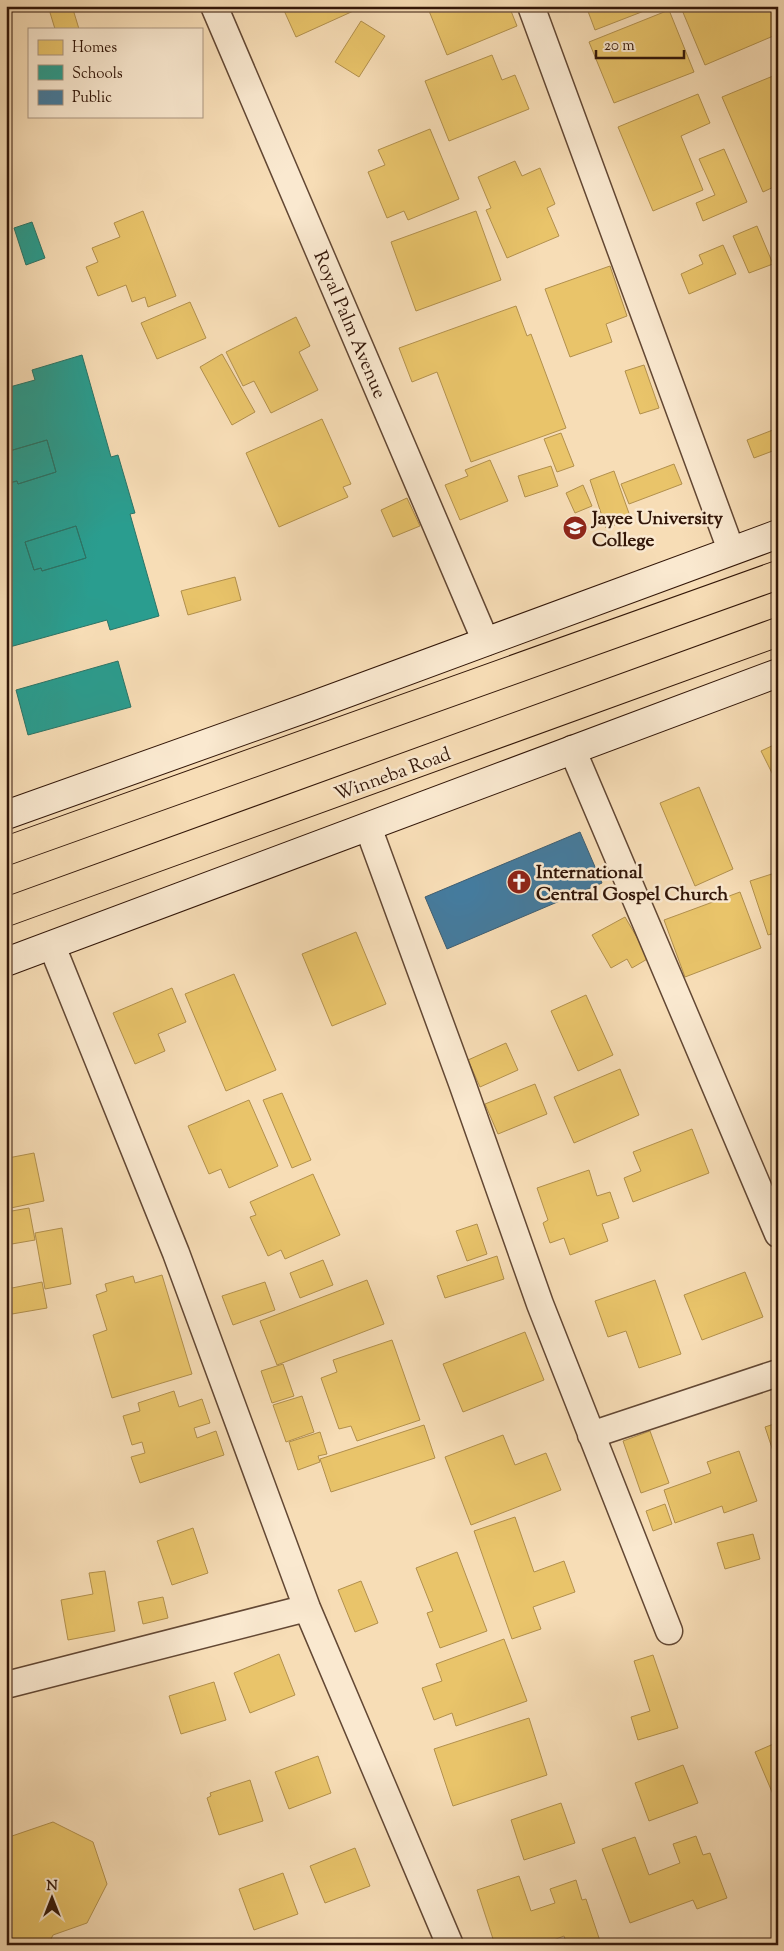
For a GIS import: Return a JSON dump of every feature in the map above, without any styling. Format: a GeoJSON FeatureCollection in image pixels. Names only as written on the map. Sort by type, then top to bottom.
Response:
{"type":"FeatureCollection","features":[{"type":"Feature","properties":{"kind":"highway"},"geometry":{"type":"LineString","coordinates":[[6,851],[778,575]]}},
{"type":"Feature","properties":{"kind":"highway","name":"Winneba Road"},"geometry":{"type":"LineString","coordinates":[[6,912],[778,632]]}},
{"type":"Feature","properties":{"kind":"street","name":"Royal Palm Avenue"},"geometry":{"type":"LineString","coordinates":[[214,6],[486,642]]}},
{"type":"Feature","properties":{"kind":"street"},"geometry":{"type":"LineString","coordinates":[[531,6],[731,550]]}},
{"type":"Feature","properties":{"kind":"street"},"geometry":{"type":"LineString","coordinates":[[6,815],[486,642],[778,534]]}},
{"type":"Feature","properties":{"kind":"street"},"geometry":{"type":"LineString","coordinates":[[6,962],[778,672]]}},
{"type":"Feature","properties":{"kind":"street"},"geometry":{"type":"LineString","coordinates":[[572,749],[778,1234]]}},
{"type":"Feature","properties":{"kind":"street"},"geometry":{"type":"LineString","coordinates":[[368,827],[462,1083],[540,1304],[669,1631]]}},
{"type":"Feature","properties":{"kind":"street"},"geometry":{"type":"LineString","coordinates":[[52,946],[176,1254],[307,1608],[450,1945]]}},
{"type":"Feature","properties":{"kind":"street"},"geometry":{"type":"LineString","coordinates":[[592,1435],[778,1373]]}},
{"type":"Feature","properties":{"kind":"street"},"geometry":{"type":"LineString","coordinates":[[6,1685],[307,1608]]}},
{"type":"Feature","properties":{"kind":"building: Homes"},"geometry":{"type":"Polygon","coordinates":[[[6,6],[28,6],[28,7],[6,14],[6,6]]]}},
{"type":"Feature","properties":{"kind":"building: Homes"},"geometry":{"type":"Polygon","coordinates":[[[48,6],[72,6],[79,28],[55,28],[48,6]]]}},
{"type":"Feature","properties":{"kind":"building: Homes"},"geometry":{"type":"Polygon","coordinates":[[[282,6],[359,6],[360,8],[296,37],[282,6]]]}},
{"type":"Feature","properties":{"kind":"building: Homes"},"geometry":{"type":"Polygon","coordinates":[[[427,6],[509,6],[517,26],[447,55],[427,6]]]}},
{"type":"Feature","properties":{"kind":"building: Homes"},"geometry":{"type":"Polygon","coordinates":[[[586,6],[657,6],[595,30],[586,6]]]}},
{"type":"Feature","properties":{"kind":"building: Homes"},"geometry":{"type":"Polygon","coordinates":[[[691,6],[778,6],[778,34],[705,65],[682,10],[691,6]]]}},
{"type":"Feature","properties":{"kind":"building: Homes"},"geometry":{"type":"Polygon","coordinates":[[[669,10],[694,72],[614,103],[589,42],[669,10]]]}},
{"type":"Feature","properties":{"kind":"building: Homes"},"geometry":{"type":"Polygon","coordinates":[[[361,21],[385,36],[359,77],[335,62],[361,21]]]}},
{"type":"Feature","properties":{"kind":"building: Homes"},"geometry":{"type":"Polygon","coordinates":[[[492,55],[502,80],[515,75],[529,109],[449,141],[425,81],[492,55]]]}},
{"type":"Feature","properties":{"kind":"building: Homes"},"geometry":{"type":"Polygon","coordinates":[[[773,76],[778,87],[778,185],[763,192],[722,97],[773,76]]]}},
{"type":"Feature","properties":{"kind":"building: Homes"},"geometry":{"type":"Polygon","coordinates":[[[698,94],[710,123],[681,136],[703,190],[653,211],[618,127],[698,94]]]}},
{"type":"Feature","properties":{"kind":"building: Homes"},"geometry":{"type":"Polygon","coordinates":[[[430,129],[459,199],[408,220],[404,211],[387,218],[368,172],[385,165],[378,150],[430,129]]]}},
{"type":"Feature","properties":{"kind":"building: Homes"},"geometry":{"type":"Polygon","coordinates":[[[724,149],[747,202],[703,221],[696,203],[715,195],[699,159],[724,149]]]}},
{"type":"Feature","properties":{"kind":"building: Homes"},"geometry":{"type":"Polygon","coordinates":[[[515,161],[522,176],[540,168],[555,204],[547,208],[559,236],[507,258],[486,210],[491,208],[478,177],[515,161]]]}},
{"type":"Feature","properties":{"kind":"building: Homes"},"geometry":{"type":"Polygon","coordinates":[[[143,211],[176,296],[148,307],[145,297],[132,302],[126,285],[98,296],[86,267],[98,262],[92,248],[120,237],[114,223],[143,211]]]}},
{"type":"Feature","properties":{"kind":"building: Homes"},"geometry":{"type":"Polygon","coordinates":[[[476,211],[501,280],[416,311],[391,242],[476,211]]]}},
{"type":"Feature","properties":{"kind":"building: Homes"},"geometry":{"type":"Polygon","coordinates":[[[757,226],[773,264],[749,273],[733,236],[757,226]]]}},
{"type":"Feature","properties":{"kind":"building: Homes"},"geometry":{"type":"Polygon","coordinates":[[[723,245],[736,274],[689,294],[681,274],[703,264],[699,255],[723,245]]]}},
{"type":"Feature","properties":{"kind":"building: Homes"},"geometry":{"type":"Polygon","coordinates":[[[610,266],[627,316],[606,324],[612,342],[570,357],[545,289],[610,266]]]}},
{"type":"Feature","properties":{"kind":"building: Homes"},"geometry":{"type":"Polygon","coordinates":[[[190,302],[206,338],[157,359],[141,323],[190,302]]]}},
{"type":"Feature","properties":{"kind":"building: Homes"},"geometry":{"type":"Polygon","coordinates":[[[516,306],[527,336],[531,334],[566,428],[471,462],[437,372],[412,382],[399,348],[516,306]]]}},
{"type":"Feature","properties":{"kind":"building: Homes"},"geometry":{"type":"Polygon","coordinates":[[[296,317],[310,346],[299,352],[318,390],[271,413],[254,381],[243,386],[226,352],[296,317]]]}},
{"type":"Feature","properties":{"kind":"building: Homes"},"geometry":{"type":"Polygon","coordinates":[[[222,354],[255,412],[232,425],[200,367],[222,354]]]}},
{"type":"Feature","properties":{"kind":"building: Homes"},"geometry":{"type":"Polygon","coordinates":[[[644,365],[659,408],[640,414],[625,371],[644,365]]]}},
{"type":"Feature","properties":{"kind":"building: Homes"},"geometry":{"type":"Polygon","coordinates":[[[322,419],[351,484],[343,487],[348,497],[279,527],[246,453],[322,419]]]}},
{"type":"Feature","properties":{"kind":"building: Homes"},"geometry":{"type":"Polygon","coordinates":[[[778,428],[778,449],[754,458],[747,440],[778,428]]]}},
{"type":"Feature","properties":{"kind":"building: Homes"},"geometry":{"type":"Polygon","coordinates":[[[561,433],[574,466],[557,472],[544,439],[561,433]]]}},
{"type":"Feature","properties":{"kind":"building: Homes"},"geometry":{"type":"Polygon","coordinates":[[[490,460],[508,501],[460,520],[445,485],[468,476],[465,470],[490,460]]]}},
{"type":"Feature","properties":{"kind":"building: Homes"},"geometry":{"type":"Polygon","coordinates":[[[674,464],[682,484],[629,504],[621,484],[674,464]]]}},
{"type":"Feature","properties":{"kind":"building: Homes"},"geometry":{"type":"Polygon","coordinates":[[[551,466],[558,486],[525,497],[518,476],[551,466]]]}},
{"type":"Feature","properties":{"kind":"building: Homes"},"geometry":{"type":"Polygon","coordinates":[[[614,471],[631,519],[606,528],[590,480],[614,471]]]}},
{"type":"Feature","properties":{"kind":"building: Homes"},"geometry":{"type":"Polygon","coordinates":[[[583,485],[592,506],[575,513],[566,493],[583,485]]]}},
{"type":"Feature","properties":{"kind":"building: Homes"},"geometry":{"type":"Polygon","coordinates":[[[407,498],[420,526],[393,537],[381,510],[407,498]]]}},
{"type":"Feature","properties":{"kind":"building: Homes"},"geometry":{"type":"Polygon","coordinates":[[[235,577],[241,600],[188,615],[181,591],[235,577]]]}},
{"type":"Feature","properties":{"kind":"building: Homes"},"geometry":{"type":"Polygon","coordinates":[[[778,743],[778,780],[776,781],[761,751],[778,743]]]}},
{"type":"Feature","properties":{"kind":"building: Homes"},"geometry":{"type":"Polygon","coordinates":[[[699,787],[733,869],[695,886],[660,803],[699,787]]]}},
{"type":"Feature","properties":{"kind":"building: Homes"},"geometry":{"type":"Polygon","coordinates":[[[778,872],[778,932],[768,935],[750,881],[778,872]]]}},
{"type":"Feature","properties":{"kind":"building: Homes"},"geometry":{"type":"Polygon","coordinates":[[[740,892],[761,948],[685,977],[664,920],[740,892]]]}},
{"type":"Feature","properties":{"kind":"building: Homes"},"geometry":{"type":"Polygon","coordinates":[[[625,917],[649,958],[632,968],[627,959],[611,968],[592,935],[625,917]]]}},
{"type":"Feature","properties":{"kind":"building: Homes"},"geometry":{"type":"Polygon","coordinates":[[[356,932],[386,1004],[332,1026],[302,954],[356,932]]]}},
{"type":"Feature","properties":{"kind":"building: Homes"},"geometry":{"type":"Polygon","coordinates":[[[234,974],[276,1070],[226,1091],[185,994],[234,974]]]}},
{"type":"Feature","properties":{"kind":"building: Homes"},"geometry":{"type":"Polygon","coordinates":[[[172,988],[186,1022],[158,1034],[165,1051],[135,1064],[113,1013],[172,988]]]}},
{"type":"Feature","properties":{"kind":"building: Homes"},"geometry":{"type":"Polygon","coordinates":[[[586,995],[613,1055],[578,1071],[551,1011],[586,995]]]}},
{"type":"Feature","properties":{"kind":"building: Homes"},"geometry":{"type":"Polygon","coordinates":[[[506,1043],[518,1070],[480,1087],[468,1060],[506,1043]]]}},
{"type":"Feature","properties":{"kind":"building: Homes"},"geometry":{"type":"Polygon","coordinates":[[[620,1069],[639,1115],[574,1143],[554,1097],[620,1069]]]}},
{"type":"Feature","properties":{"kind":"building: Homes"},"geometry":{"type":"Polygon","coordinates":[[[535,1084],[547,1114],[498,1134],[485,1104],[535,1084]]]}},
{"type":"Feature","properties":{"kind":"building: Homes"},"geometry":{"type":"Polygon","coordinates":[[[282,1093],[311,1160],[292,1168],[263,1100],[282,1093]]]}},
{"type":"Feature","properties":{"kind":"building: Homes"},"geometry":{"type":"Polygon","coordinates":[[[249,1100],[278,1166],[229,1188],[221,1169],[209,1174],[188,1126],[249,1100]]]}},
{"type":"Feature","properties":{"kind":"building: Homes"},"geometry":{"type":"Polygon","coordinates":[[[692,1129],[709,1173],[633,1202],[624,1178],[641,1171],[633,1152],[692,1129]]]}},
{"type":"Feature","properties":{"kind":"building: Homes"},"geometry":{"type":"Polygon","coordinates":[[[6,1150],[8,1158],[34,1153],[44,1201],[6,1209],[6,1150]]]}},
{"type":"Feature","properties":{"kind":"building: Homes"},"geometry":{"type":"Polygon","coordinates":[[[589,1170],[597,1196],[610,1192],[619,1218],[602,1224],[608,1241],[570,1255],[564,1238],[550,1243],[543,1223],[548,1220],[537,1188],[589,1170]]]}},
{"type":"Feature","properties":{"kind":"building: Homes"},"geometry":{"type":"Polygon","coordinates":[[[313,1174],[340,1235],[285,1259],[281,1250],[268,1256],[250,1217],[256,1215],[250,1202],[313,1174]]]}},
{"type":"Feature","properties":{"kind":"building: Homes"},"geometry":{"type":"Polygon","coordinates":[[[29,1208],[35,1240],[6,1245],[6,1212],[29,1208]]]}},
{"type":"Feature","properties":{"kind":"building: Homes"},"geometry":{"type":"Polygon","coordinates":[[[477,1224],[487,1254],[467,1261],[456,1231],[477,1224]]]}},
{"type":"Feature","properties":{"kind":"building: Homes"},"geometry":{"type":"Polygon","coordinates":[[[62,1228],[71,1284],[45,1289],[35,1233],[62,1228]]]}},
{"type":"Feature","properties":{"kind":"building: Homes"},"geometry":{"type":"Polygon","coordinates":[[[497,1256],[504,1279],[445,1298],[437,1276],[497,1256]]]}},
{"type":"Feature","properties":{"kind":"building: Homes"},"geometry":{"type":"Polygon","coordinates":[[[323,1260],[333,1285],[300,1298],[290,1273],[323,1260]]]}},
{"type":"Feature","properties":{"kind":"building: Homes"},"geometry":{"type":"Polygon","coordinates":[[[745,1272],[763,1317],[702,1340],[684,1295],[745,1272]]]}},
{"type":"Feature","properties":{"kind":"building: Homes"},"geometry":{"type":"Polygon","coordinates":[[[162,1275],[192,1374],[112,1398],[93,1335],[107,1330],[96,1295],[107,1291],[105,1284],[133,1276],[135,1283],[162,1275]]]}},
{"type":"Feature","properties":{"kind":"building: Homes"},"geometry":{"type":"Polygon","coordinates":[[[367,1280],[384,1324],[277,1365],[260,1321],[367,1280]]]}},
{"type":"Feature","properties":{"kind":"building: Homes"},"geometry":{"type":"Polygon","coordinates":[[[655,1280],[681,1354],[639,1368],[626,1331],[608,1337],[595,1301],[655,1280]]]}},
{"type":"Feature","properties":{"kind":"building: Homes"},"geometry":{"type":"Polygon","coordinates":[[[42,1282],[47,1308],[12,1314],[7,1289],[42,1282]]]}},
{"type":"Feature","properties":{"kind":"building: Homes"},"geometry":{"type":"Polygon","coordinates":[[[265,1282],[275,1310],[233,1325],[222,1296],[265,1282]]]}},
{"type":"Feature","properties":{"kind":"building: Homes"},"geometry":{"type":"Polygon","coordinates":[[[525,1332],[544,1380],[463,1412],[443,1364],[525,1332]]]}},
{"type":"Feature","properties":{"kind":"building: Homes"},"geometry":{"type":"Polygon","coordinates":[[[392,1340],[420,1420],[357,1441],[351,1426],[339,1429],[321,1378],[337,1372],[333,1360],[392,1340]]]}},
{"type":"Feature","properties":{"kind":"building: Homes"},"geometry":{"type":"Polygon","coordinates":[[[283,1364],[294,1396],[272,1403],[261,1371],[283,1364]]]}},
{"type":"Feature","properties":{"kind":"building: Homes"},"geometry":{"type":"Polygon","coordinates":[[[174,1391],[179,1407],[202,1399],[210,1423],[194,1428],[197,1438],[216,1431],[224,1455],[140,1483],[131,1457],[145,1453],[142,1442],[132,1445],[123,1416],[140,1411],[138,1403],[174,1391]]]}},
{"type":"Feature","properties":{"kind":"building: Homes"},"geometry":{"type":"Polygon","coordinates":[[[302,1396],[314,1432],[286,1442],[273,1405],[302,1396]]]}},
{"type":"Feature","properties":{"kind":"building: Homes"},"geometry":{"type":"Polygon","coordinates":[[[778,1417],[777,1463],[765,1427],[774,1424],[772,1419],[778,1417]]]}},
{"type":"Feature","properties":{"kind":"building: Homes"},"geometry":{"type":"Polygon","coordinates":[[[424,1425],[435,1458],[331,1492],[320,1459],[424,1425]]]}},
{"type":"Feature","properties":{"kind":"building: Homes"},"geometry":{"type":"Polygon","coordinates":[[[650,1431],[669,1483],[641,1493],[623,1441],[650,1431]]]}},
{"type":"Feature","properties":{"kind":"building: Homes"},"geometry":{"type":"Polygon","coordinates":[[[320,1432],[327,1454],[318,1456],[320,1462],[298,1470],[289,1442],[320,1432]]]}},
{"type":"Feature","properties":{"kind":"building: Homes"},"geometry":{"type":"Polygon","coordinates":[[[503,1435],[515,1465],[546,1453],[561,1490],[471,1525],[445,1457],[503,1435]]]}},
{"type":"Feature","properties":{"kind":"building: Homes"},"geometry":{"type":"Polygon","coordinates":[[[739,1451],[757,1501],[724,1513],[722,1506],[675,1523],[664,1490],[711,1473],[707,1462],[739,1451]]]}},
{"type":"Feature","properties":{"kind":"building: Homes"},"geometry":{"type":"Polygon","coordinates":[[[665,1504],[672,1524],[653,1531],[646,1511],[665,1504]]]}},
{"type":"Feature","properties":{"kind":"building: Homes"},"geometry":{"type":"Polygon","coordinates":[[[515,1517],[534,1572],[564,1561],[575,1592],[533,1607],[541,1629],[512,1639],[474,1531],[515,1517]]]}},
{"type":"Feature","properties":{"kind":"building: Homes"},"geometry":{"type":"Polygon","coordinates":[[[193,1528],[208,1573],[172,1585],[157,1541],[193,1528]]]}},
{"type":"Feature","properties":{"kind":"building: Homes"},"geometry":{"type":"Polygon","coordinates":[[[753,1534],[760,1559],[725,1569],[717,1543],[753,1534]]]}},
{"type":"Feature","properties":{"kind":"building: Homes"},"geometry":{"type":"Polygon","coordinates":[[[457,1552],[487,1631],[440,1648],[427,1613],[433,1611],[416,1568],[457,1552]]]}},
{"type":"Feature","properties":{"kind":"building: Homes"},"geometry":{"type":"Polygon","coordinates":[[[105,1571],[115,1631],[68,1640],[61,1600],[93,1594],[89,1573],[105,1571]]]}},
{"type":"Feature","properties":{"kind":"building: Homes"},"geometry":{"type":"Polygon","coordinates":[[[361,1581],[378,1623],[355,1632],[338,1590],[361,1581]]]}},
{"type":"Feature","properties":{"kind":"building: Homes"},"geometry":{"type":"Polygon","coordinates":[[[163,1597],[168,1618],[143,1624],[138,1602],[163,1597]]]}},
{"type":"Feature","properties":{"kind":"building: Homes"},"geometry":{"type":"Polygon","coordinates":[[[504,1639],[527,1701],[456,1726],[452,1713],[434,1720],[422,1688],[442,1681],[436,1664],[504,1639]]]}},
{"type":"Feature","properties":{"kind":"building: Homes"},"geometry":{"type":"Polygon","coordinates":[[[279,1654],[295,1695],[250,1713],[234,1673],[279,1654]]]}},
{"type":"Feature","properties":{"kind":"building: Homes"},"geometry":{"type":"Polygon","coordinates":[[[653,1655],[678,1728],[638,1740],[631,1717],[650,1711],[634,1661],[653,1655]]]}},
{"type":"Feature","properties":{"kind":"building: Homes"},"geometry":{"type":"Polygon","coordinates":[[[214,1682],[226,1720],[181,1734],[169,1696],[214,1682]]]}},
{"type":"Feature","properties":{"kind":"building: Homes"},"geometry":{"type":"Polygon","coordinates":[[[529,1718],[547,1775],[453,1806],[434,1749],[529,1718]]]}},
{"type":"Feature","properties":{"kind":"building: Homes"},"geometry":{"type":"Polygon","coordinates":[[[778,1742],[778,1806],[755,1752],[778,1742]]]}},
{"type":"Feature","properties":{"kind":"building: Homes"},"geometry":{"type":"Polygon","coordinates":[[[318,1756],[331,1793],[289,1809],[275,1772],[318,1756]]]}},
{"type":"Feature","properties":{"kind":"building: Homes"},"geometry":{"type":"Polygon","coordinates":[[[683,1765],[698,1803],[649,1821],[635,1783],[683,1765]]]}},
{"type":"Feature","properties":{"kind":"building: Homes"},"geometry":{"type":"Polygon","coordinates":[[[250,1780],[263,1821],[219,1835],[207,1798],[211,1796],[210,1793],[250,1780]]]}},
{"type":"Feature","properties":{"kind":"building: Homes"},"geometry":{"type":"Polygon","coordinates":[[[561,1803],[575,1843],[524,1860],[511,1820],[561,1803]]]}},
{"type":"Feature","properties":{"kind":"building: Homes"},"geometry":{"type":"Polygon","coordinates":[[[53,1822],[93,1842],[107,1884],[87,1923],[53,1935],[48,1945],[6,1945],[6,1847],[12,1836],[53,1822]]]}},
{"type":"Feature","properties":{"kind":"building: Homes"},"geometry":{"type":"Polygon","coordinates":[[[696,1836],[703,1855],[710,1853],[727,1898],[697,1909],[693,1900],[630,1923],[602,1849],[635,1837],[649,1875],[680,1863],[673,1844],[696,1836]]]}},
{"type":"Feature","properties":{"kind":"building: Homes"},"geometry":{"type":"Polygon","coordinates":[[[355,1848],[370,1886],[325,1903],[310,1866],[355,1848]]]}},
{"type":"Feature","properties":{"kind":"building: Homes"},"geometry":{"type":"Polygon","coordinates":[[[283,1873],[298,1914],[254,1930],[239,1889],[283,1873]]]}},
{"type":"Feature","properties":{"kind":"building: Homes"},"geometry":{"type":"Polygon","coordinates":[[[519,1876],[531,1911],[555,1903],[550,1889],[576,1880],[582,1900],[586,1899],[600,1941],[590,1945],[567,1945],[564,1936],[540,1945],[495,1945],[477,1890],[519,1876]]]}},
{"type":"Feature","properties":{"kind":"building: Schools"},"geometry":{"type":"Polygon","coordinates":[[[32,222],[45,258],[26,265],[14,228],[32,222]]]}},
{"type":"Feature","properties":{"kind":"building: Schools"},"geometry":{"type":"Polygon","coordinates":[[[82,355],[111,457],[118,455],[135,513],[130,514],[159,616],[110,630],[107,620],[6,648],[6,483],[17,481],[18,484],[56,472],[47,440],[6,452],[6,388],[35,380],[32,370],[82,355]],[[76,526],[25,542],[34,570],[41,568],[42,571],[86,558],[76,526]]]}},
{"type":"Feature","properties":{"kind":"building: Schools"},"geometry":{"type":"Polygon","coordinates":[[[47,440],[56,472],[18,484],[17,481],[7,484],[6,452],[47,440]]]}},
{"type":"Feature","properties":{"kind":"building: Schools"},"geometry":{"type":"Polygon","coordinates":[[[76,526],[86,558],[42,571],[41,568],[34,570],[25,542],[76,526]]]}},
{"type":"Feature","properties":{"kind":"building: Schools"},"geometry":{"type":"Polygon","coordinates":[[[118,661],[131,707],[28,735],[16,690],[118,661]]]}},
{"type":"Feature","properties":{"kind":"building: Public"},"geometry":{"type":"Polygon","coordinates":[[[580,832],[602,883],[447,949],[425,897],[580,832]]]}},
{"type":"Feature","properties":{"kind":"place","name":"Jayee University College"},"geometry":{"type":"Point","coordinates":[575,528]}},
{"type":"Feature","properties":{"kind":"place","name":"International Central Gospel Church"},"geometry":{"type":"Point","coordinates":[519,882]}}]}
